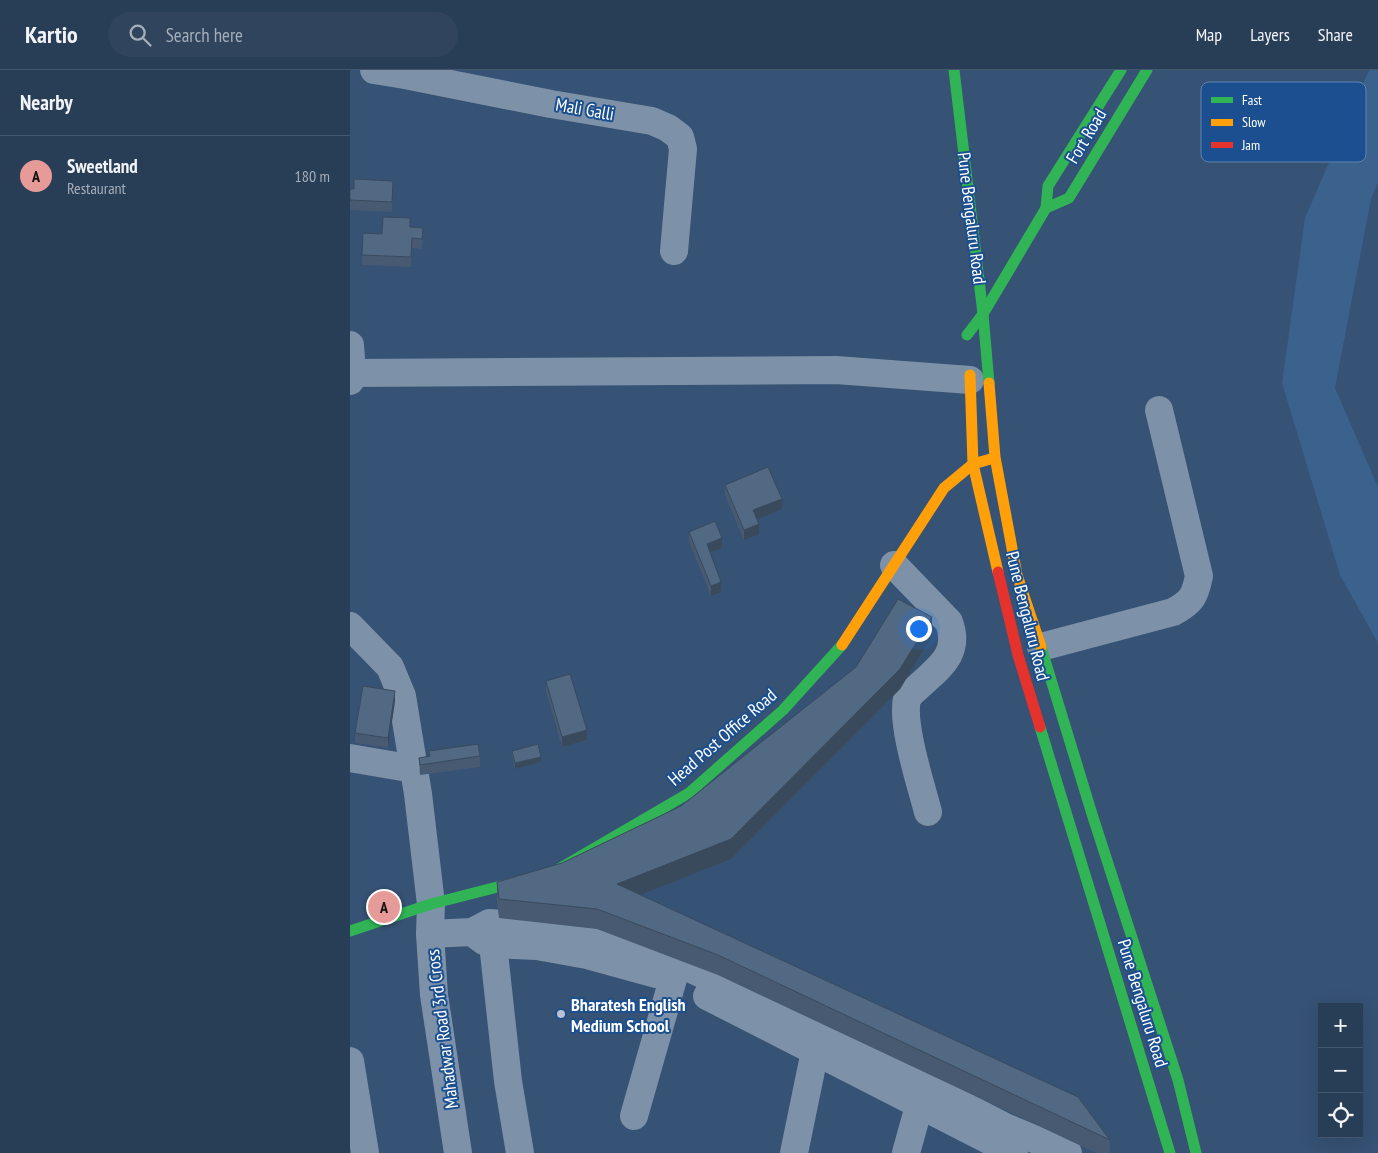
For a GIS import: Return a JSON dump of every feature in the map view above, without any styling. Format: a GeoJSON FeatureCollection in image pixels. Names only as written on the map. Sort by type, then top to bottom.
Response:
{"type":"FeatureCollection","features":[{"type":"Feature","properties":{"kind":"main road"},"geometry":{"type":"LineString","coordinates":[[954,70],[983,314],[995,457],[1017,576],[1042,647],[1092,814],[1178,1080],[1196,1153]]}},
{"type":"Feature","properties":{"kind":"main road","name":"Fort Road"},"geometry":{"type":"LineString","coordinates":[[966,316],[967,340],[1046,208],[1048,186],[1121,70]]}},
{"type":"Feature","properties":{"kind":"main road","name":"Fort Road"},"geometry":{"type":"LineString","coordinates":[[1046,208],[1069,198],[1147,70]]}},
{"type":"Feature","properties":{"kind":"main road","name":"Pune Bengaluru Road"},"geometry":{"type":"LineString","coordinates":[[970,371],[973,464],[1018,655],[1170,1153]]}},
{"type":"Feature","properties":{"kind":"main road","name":"Head Post Office Road"},"geometry":{"type":"LineString","coordinates":[[350,931],[431,904],[552,873],[689,793],[783,710],[839,650],[944,488],[973,464],[995,457]]}},
{"type":"Feature","properties":{"kind":"street","name":"Mali Galli"},"geometry":{"type":"LineString","coordinates":[[374,70],[551,104],[652,121],[668,128],[680,137],[684,149],[674,251]]}},
{"type":"Feature","properties":{"kind":"street"},"geometry":{"type":"LineString","coordinates":[[350,345],[351,377],[836,370],[970,371]]}},
{"type":"Feature","properties":{"kind":"street"},"geometry":{"type":"LineString","coordinates":[[1042,647],[1173,612],[1188,604],[1196,592],[1199,576],[1160,410]]}},
{"type":"Feature","properties":{"kind":"street"},"geometry":{"type":"LineString","coordinates":[[894,565],[949,622],[954,635],[947,660],[908,697],[905,711],[928,812]]}},
{"type":"Feature","properties":{"kind":"street","name":"Mahadwar Road 3rd Cross"},"geometry":{"type":"LineString","coordinates":[[350,626],[390,667],[402,696],[414,769],[431,904],[430,934],[434,995],[458,1153]]}},
{"type":"Feature","properties":{"kind":"street"},"geometry":{"type":"LineString","coordinates":[[350,758],[414,769]]}},
{"type":"Feature","properties":{"kind":"street"},"geometry":{"type":"LineString","coordinates":[[520,1153],[482,938],[489,923],[541,926],[622,945],[678,963],[766,1004],[1005,1127],[1068,1153]]}},
{"type":"Feature","properties":{"kind":"street"},"geometry":{"type":"LineString","coordinates":[[430,934],[482,938],[587,955],[673,979],[1014,1153]]}},
{"type":"Feature","properties":{"kind":"street"},"geometry":{"type":"LineString","coordinates":[[634,1116],[673,979]]}},
{"type":"Feature","properties":{"kind":"street"},"geometry":{"type":"LineString","coordinates":[[794,1153],[815,1051]]}},
{"type":"Feature","properties":{"kind":"street"},"geometry":{"type":"LineString","coordinates":[[350,1061],[365,1153]]}},
{"type":"Feature","properties":{"kind":"street"},"geometry":{"type":"LineString","coordinates":[[906,1153],[920,1106]]}},
{"type":"Feature","properties":{"kind":"water"},"geometry":{"type":"Polygon","coordinates":[[[1369,70],[1378,70],[1378,182],[1371,199],[1335,388],[1378,487],[1378,643],[1340,575],[1282,383],[1305,218],[1329,162],[1366,162],[1366,82],[1364,82],[1369,70]]]}},
{"type":"Feature","properties":{"kind":"building"},"geometry":{"type":"Polygon","coordinates":[[[354,179],[393,181],[392,202],[350,200],[350,189],[354,189],[354,179]]]}},
{"type":"Feature","properties":{"kind":"building"},"geometry":{"type":"Polygon","coordinates":[[[383,217],[410,218],[410,227],[423,228],[422,239],[412,238],[411,257],[362,255],[363,233],[382,234],[383,217]]]}},
{"type":"Feature","properties":{"kind":"building"},"geometry":{"type":"Polygon","coordinates":[[[768,467],[782,499],[753,510],[759,524],[744,530],[725,485],[768,467]]]}},
{"type":"Feature","properties":{"kind":"building"},"geometry":{"type":"Polygon","coordinates":[[[715,521],[722,538],[707,544],[721,582],[711,586],[689,532],[715,521]]]}},
{"type":"Feature","properties":{"kind":"building"},"geometry":{"type":"Polygon","coordinates":[[[898,599],[932,617],[900,669],[731,839],[617,884],[1078,1097],[1110,1140],[718,955],[597,909],[499,899],[497,882],[562,863],[681,806],[856,667],[898,599]]]}},
{"type":"Feature","properties":{"kind":"building"},"geometry":{"type":"Polygon","coordinates":[[[570,674],[587,730],[562,737],[546,681],[570,674]]]}},
{"type":"Feature","properties":{"kind":"building"},"geometry":{"type":"Polygon","coordinates":[[[363,686],[395,691],[388,738],[355,733],[363,686]]]}},
{"type":"Feature","properties":{"kind":"building"},"geometry":{"type":"Polygon","coordinates":[[[478,744],[480,756],[420,765],[419,758],[430,756],[429,751],[478,744]]]}},
{"type":"Feature","properties":{"kind":"building"},"geometry":{"type":"Polygon","coordinates":[[[538,744],[541,757],[515,763],[512,751],[538,744]]]}},
{"type":"Feature","properties":{"kind":"traffic: fast"},"geometry":{"type":"LineString","coordinates":[[954,70],[983,314],[989,383]]}},
{"type":"Feature","properties":{"kind":"traffic: fast"},"geometry":{"type":"LineString","coordinates":[[967,335],[983,314],[1046,208],[1048,186],[1121,70]]}},
{"type":"Feature","properties":{"kind":"traffic: fast"},"geometry":{"type":"LineString","coordinates":[[1046,208],[1069,198],[1147,70]]}},
{"type":"Feature","properties":{"kind":"traffic: fast"},"geometry":{"type":"LineString","coordinates":[[350,931],[431,904],[552,873],[689,793],[783,710],[842,645]]}},
{"type":"Feature","properties":{"kind":"traffic: fast"},"geometry":{"type":"LineString","coordinates":[[1041,647],[1092,814],[1178,1080],[1196,1153]]}},
{"type":"Feature","properties":{"kind":"traffic: fast"},"geometry":{"type":"LineString","coordinates":[[1040,727],[1170,1153]]}},
{"type":"Feature","properties":{"kind":"traffic: slow"},"geometry":{"type":"LineString","coordinates":[[970,375],[973,464],[998,572]]}},
{"type":"Feature","properties":{"kind":"traffic: slow"},"geometry":{"type":"LineString","coordinates":[[989,383],[995,457],[1017,575],[1041,647]]}},
{"type":"Feature","properties":{"kind":"traffic: slow"},"geometry":{"type":"LineString","coordinates":[[842,645],[944,488],[973,464],[994,458]]}},
{"type":"Feature","properties":{"kind":"traffic: jam"},"geometry":{"type":"LineString","coordinates":[[998,572],[1018,655],[1040,727]]}},
{"type":"Feature","properties":{"kind":"place","name":"Sweetland"},"geometry":{"type":"Point","coordinates":[384,907]}},
{"type":"Feature","properties":{"kind":"place","name":"Bharatesh English Medium School"},"geometry":{"type":"Point","coordinates":[561,1014]}}]}
